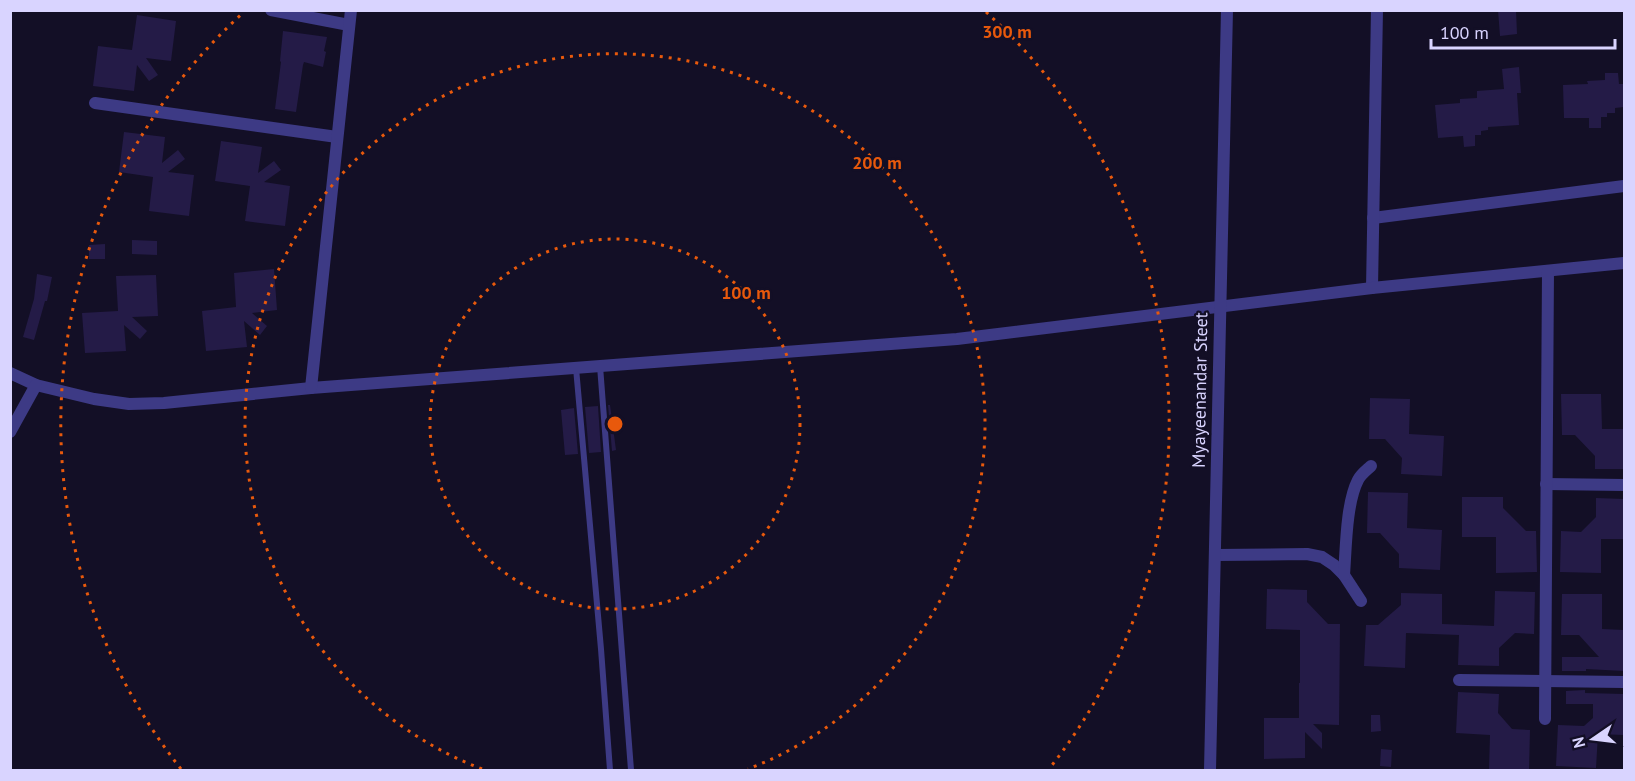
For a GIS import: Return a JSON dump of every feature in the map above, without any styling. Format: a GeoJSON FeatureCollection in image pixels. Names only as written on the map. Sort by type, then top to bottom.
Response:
{"type":"FeatureCollection","features":[{"type":"Feature","properties":{"kind":"street"},"geometry":{"type":"LineString","coordinates":[[271,10],[349,24]]}},
{"type":"Feature","properties":{"kind":"street"},"geometry":{"type":"LineString","coordinates":[[311,388],[351,10]]}},
{"type":"Feature","properties":{"kind":"street","name":"Myayeenandar Steet"},"geometry":{"type":"LineString","coordinates":[[1210,771],[1227,10]]}},
{"type":"Feature","properties":{"kind":"street"},"geometry":{"type":"LineString","coordinates":[[1372,288],[1377,10]]}},
{"type":"Feature","properties":{"kind":"street"},"geometry":{"type":"LineString","coordinates":[[95,103],[337,137]]}},
{"type":"Feature","properties":{"kind":"street"},"geometry":{"type":"LineString","coordinates":[[1373,218],[1624,186]]}},
{"type":"Feature","properties":{"kind":"street"},"geometry":{"type":"LineString","coordinates":[[10,373],[36,385],[94,399],[129,404],[164,403],[311,388],[957,339],[1372,288],[1624,262]]}},
{"type":"Feature","properties":{"kind":"street"},"geometry":{"type":"LineString","coordinates":[[1545,719],[1548,271]]}},
{"type":"Feature","properties":{"kind":"street"},"geometry":{"type":"LineString","coordinates":[[10,432],[36,385]]}},
{"type":"Feature","properties":{"kind":"street"},"geometry":{"type":"LineString","coordinates":[[1344,575],[1352,496],[1359,477],[1371,466]]}},
{"type":"Feature","properties":{"kind":"street"},"geometry":{"type":"LineString","coordinates":[[1546,484],[1624,485]]}},
{"type":"Feature","properties":{"kind":"street"},"geometry":{"type":"LineString","coordinates":[[1215,555],[1307,554],[1322,556],[1344,575],[1361,601]]}},
{"type":"Feature","properties":{"kind":"street"},"geometry":{"type":"LineString","coordinates":[[1459,680],[1624,682]]}},
{"type":"Feature","properties":{"kind":"lane"},"geometry":{"type":"LineString","coordinates":[[600,366],[631,771]]}},
{"type":"Feature","properties":{"kind":"lane"},"geometry":{"type":"LineString","coordinates":[[576,368],[602,649],[610,771]]}},
{"type":"Feature","properties":{"kind":"building"},"geometry":{"type":"Polygon","coordinates":[[[1498,10],[1516,10],[1517,34],[1500,36],[1498,10]]]}},
{"type":"Feature","properties":{"kind":"building"},"geometry":{"type":"Polygon","coordinates":[[[137,15],[176,21],[171,61],[146,58],[158,75],[149,81],[137,65],[134,91],[93,86],[98,46],[132,50],[137,15]]]}},
{"type":"Feature","properties":{"kind":"building"},"geometry":{"type":"Polygon","coordinates":[[[283,31],[327,37],[323,67],[304,62],[296,112],[275,109],[283,31]]]}},
{"type":"Feature","properties":{"kind":"building"},"geometry":{"type":"Polygon","coordinates":[[[1519,67],[1521,93],[1517,93],[1519,125],[1488,127],[1488,130],[1481,131],[1481,135],[1475,135],[1475,146],[1464,147],[1463,136],[1438,138],[1435,105],[1460,103],[1460,99],[1477,98],[1477,91],[1504,89],[1502,69],[1519,67]]]}},
{"type":"Feature","properties":{"kind":"building"},"geometry":{"type":"Polygon","coordinates":[[[1605,73],[1618,73],[1619,84],[1624,84],[1624,107],[1615,108],[1615,113],[1607,113],[1607,117],[1601,117],[1601,128],[1589,128],[1589,118],[1564,118],[1563,85],[1588,84],[1587,81],[1605,80],[1605,73]]]}},
{"type":"Feature","properties":{"kind":"building"},"geometry":{"type":"Polygon","coordinates":[[[124,132],[165,137],[162,163],[178,150],[185,159],[168,172],[194,175],[189,216],[149,211],[153,177],[119,172],[124,132]]]}},
{"type":"Feature","properties":{"kind":"building"},"geometry":{"type":"Polygon","coordinates":[[[221,141],[262,147],[258,173],[274,161],[281,170],[264,182],[290,186],[285,226],[245,221],[250,186],[215,181],[221,141]]]}},
{"type":"Feature","properties":{"kind":"building"},"geometry":{"type":"Polygon","coordinates":[[[132,240],[157,241],[157,255],[132,254],[132,240]]]}},
{"type":"Feature","properties":{"kind":"building"},"geometry":{"type":"Polygon","coordinates":[[[105,244],[105,259],[89,259],[89,245],[105,244]]]}},
{"type":"Feature","properties":{"kind":"building"},"geometry":{"type":"Polygon","coordinates":[[[274,269],[277,310],[252,313],[267,326],[260,335],[244,321],[247,347],[206,351],[202,311],[236,307],[234,273],[274,269]]]}},
{"type":"Feature","properties":{"kind":"building"},"geometry":{"type":"Polygon","coordinates":[[[37,274],[52,277],[34,340],[23,337],[34,299],[37,274]]]}},
{"type":"Feature","properties":{"kind":"building"},"geometry":{"type":"Polygon","coordinates":[[[156,275],[158,316],[132,317],[147,331],[140,339],[124,325],[126,351],[85,353],[82,313],[118,311],[116,276],[156,275]]]}},
{"type":"Feature","properties":{"kind":"building"},"geometry":{"type":"Polygon","coordinates":[[[1561,394],[1601,394],[1602,429],[1624,429],[1624,469],[1595,469],[1595,456],[1575,435],[1562,435],[1561,394]]]}},
{"type":"Feature","properties":{"kind":"building"},"geometry":{"type":"Polygon","coordinates":[[[1370,398],[1410,399],[1409,434],[1444,436],[1442,476],[1401,474],[1402,458],[1385,439],[1369,439],[1370,398]]]}},
{"type":"Feature","properties":{"kind":"building"},"geometry":{"type":"Polygon","coordinates":[[[608,405],[610,405],[616,450],[612,451],[608,405]]]}},
{"type":"Feature","properties":{"kind":"building"},"geometry":{"type":"Polygon","coordinates":[[[598,406],[601,452],[589,453],[585,407],[598,406]]]}},
{"type":"Feature","properties":{"kind":"building"},"geometry":{"type":"Polygon","coordinates":[[[574,408],[578,454],[565,455],[561,410],[574,408]]]}},
{"type":"Feature","properties":{"kind":"building"},"geometry":{"type":"Polygon","coordinates":[[[1368,492],[1408,493],[1407,528],[1442,530],[1440,570],[1399,568],[1399,554],[1380,533],[1367,533],[1368,492]]]}},
{"type":"Feature","properties":{"kind":"building"},"geometry":{"type":"Polygon","coordinates":[[[1462,497],[1503,497],[1503,508],[1526,531],[1536,531],[1537,572],[1496,573],[1496,537],[1462,537],[1462,497]]]}},
{"type":"Feature","properties":{"kind":"building"},"geometry":{"type":"Polygon","coordinates":[[[1596,498],[1624,499],[1624,539],[1601,539],[1601,573],[1560,572],[1561,531],[1581,532],[1596,517],[1596,498]]]}},
{"type":"Feature","properties":{"kind":"building"},"geometry":{"type":"Polygon","coordinates":[[[1267,589],[1307,590],[1307,602],[1328,624],[1340,624],[1339,725],[1313,724],[1322,733],[1322,749],[1305,732],[1305,758],[1264,759],[1264,718],[1299,718],[1300,683],[1300,630],[1266,629],[1267,589]]]}},
{"type":"Feature","properties":{"kind":"building"},"geometry":{"type":"Polygon","coordinates":[[[1495,591],[1535,592],[1534,634],[1515,633],[1499,648],[1499,666],[1458,665],[1459,635],[1406,633],[1405,668],[1364,666],[1366,625],[1378,625],[1401,605],[1401,593],[1442,594],[1442,624],[1494,626],[1495,591]]]}},
{"type":"Feature","properties":{"kind":"building"},"geometry":{"type":"Polygon","coordinates":[[[1562,594],[1602,594],[1602,629],[1624,630],[1624,671],[1586,669],[1586,671],[1562,671],[1562,657],[1599,657],[1579,635],[1561,635],[1562,594]]]}},
{"type":"Feature","properties":{"kind":"building"},"geometry":{"type":"Polygon","coordinates":[[[1585,690],[1585,693],[1624,694],[1624,735],[1598,734],[1596,768],[1556,766],[1558,725],[1584,726],[1593,718],[1593,704],[1566,704],[1566,691],[1585,690]]]}},
{"type":"Feature","properties":{"kind":"building"},"geometry":{"type":"Polygon","coordinates":[[[1458,692],[1499,694],[1498,713],[1512,729],[1530,730],[1529,771],[1489,770],[1490,735],[1456,733],[1458,692]]]}},
{"type":"Feature","properties":{"kind":"building"},"geometry":{"type":"Polygon","coordinates":[[[1371,715],[1380,715],[1381,731],[1371,732],[1371,715]]]}},
{"type":"Feature","properties":{"kind":"building"},"geometry":{"type":"Polygon","coordinates":[[[1381,749],[1392,750],[1391,767],[1380,766],[1381,749]]]}}]}
